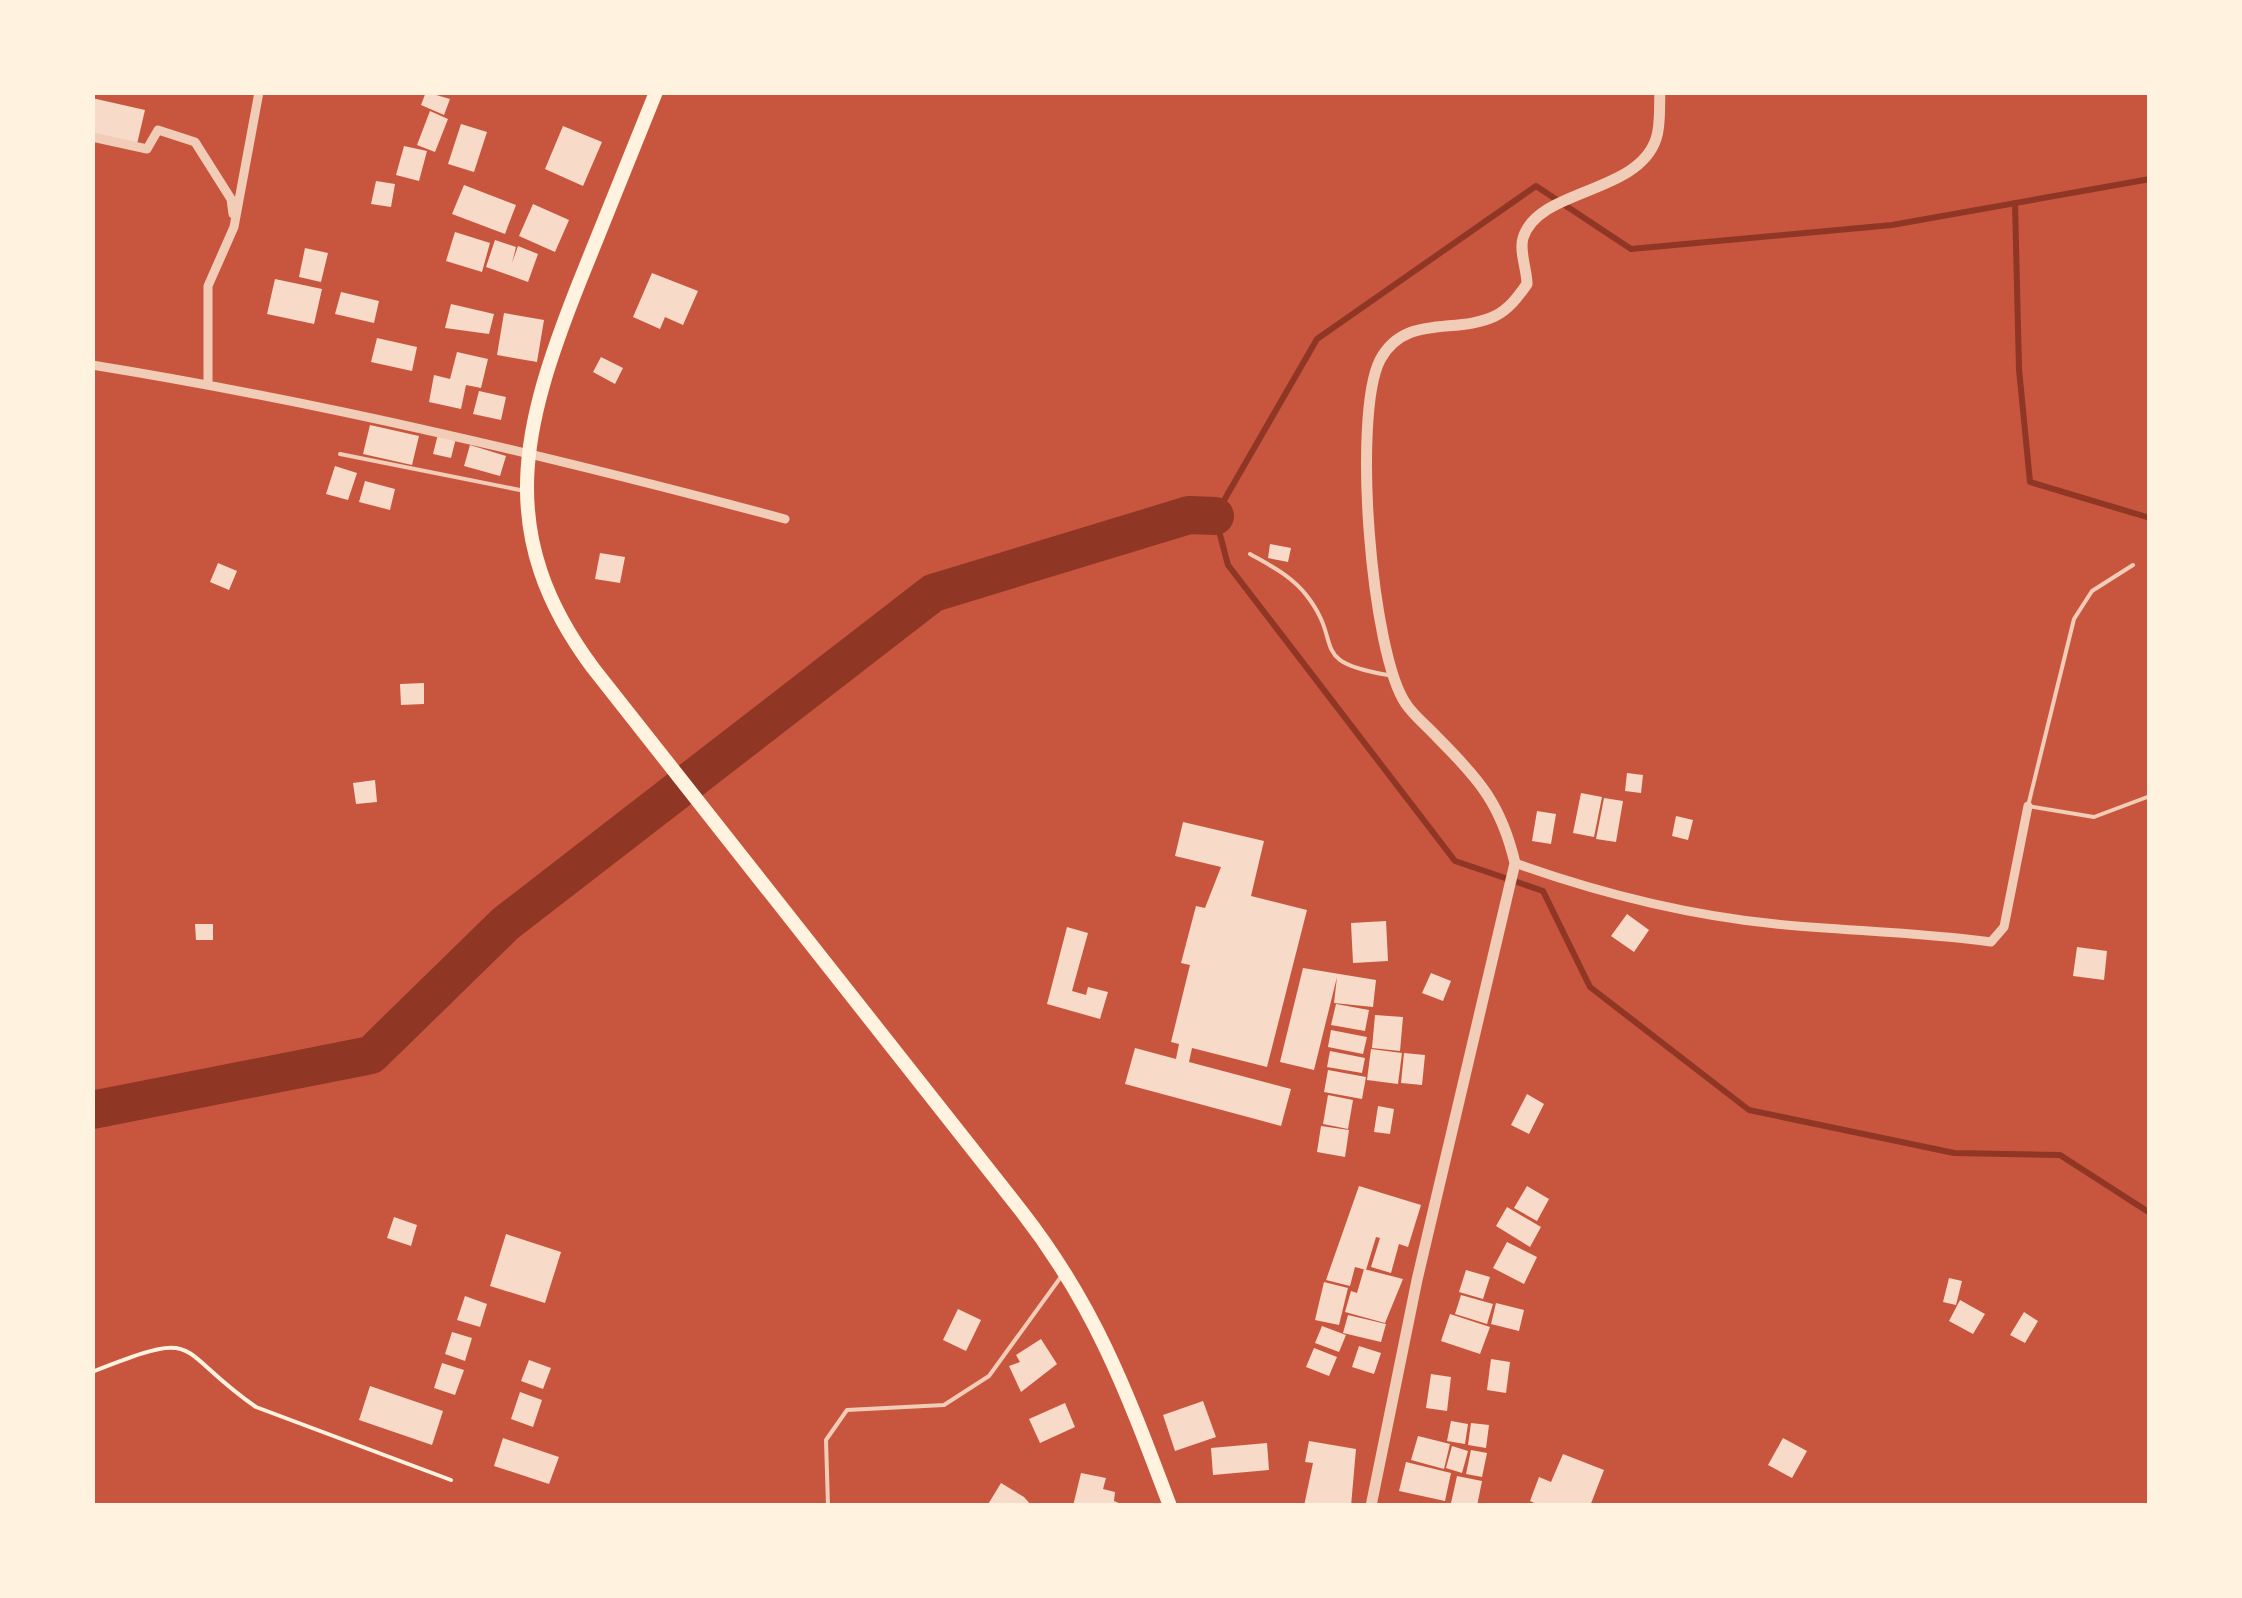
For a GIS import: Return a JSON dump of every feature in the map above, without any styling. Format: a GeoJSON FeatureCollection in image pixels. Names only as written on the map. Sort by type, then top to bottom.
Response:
{"type":"FeatureCollection","features":[{"type":"Feature","properties":{"kind":"main road"},"geometry":{"type":"LineString","coordinates":[[656,92],[554,350],[527,450],[524,491],[532,548],[555,610],[580,651],[1066,1270],[1112,1354],[1170,1506]]}},
{"type":"Feature","properties":{"kind":"street"},"geometry":{"type":"LineString","coordinates":[[208,384],[208,286],[234,227],[259,92]]}},
{"type":"Feature","properties":{"kind":"street"},"geometry":{"type":"LineString","coordinates":[[1371,1506],[1418,1280],[1515,867],[1506,825],[1484,785],[1405,703],[1393,676],[1375,583],[1368,507],[1369,392],[1380,361],[1403,336],[1415,329],[1492,318],[1513,302],[1527,284],[1520,244],[1524,232],[1543,215],[1641,164],[1655,141],[1660,92]]}},
{"type":"Feature","properties":{"kind":"street"},"geometry":{"type":"LineString","coordinates":[[92,137],[147,149],[158,130],[195,142],[231,199],[234,227]]}},
{"type":"Feature","properties":{"kind":"street"},"geometry":{"type":"LineString","coordinates":[[92,365],[208,384],[527,450],[785,519]]}},
{"type":"Feature","properties":{"kind":"street"},"geometry":{"type":"LineString","coordinates":[[1515,867],[1600,893],[1773,924],[1991,942],[2004,927],[2028,806]]}},
{"type":"Feature","properties":{"kind":"lane"},"geometry":{"type":"LineString","coordinates":[[340,454],[524,491]]}},
{"type":"Feature","properties":{"kind":"lane"},"geometry":{"type":"LineString","coordinates":[[1250,554],[1287,575],[1309,598],[1333,654],[1346,668],[1393,676]]}},
{"type":"Feature","properties":{"kind":"lane"},"geometry":{"type":"LineString","coordinates":[[2133,565],[2092,591],[2074,619],[2028,806],[2094,817],[2150,796]]}},
{"type":"Feature","properties":{"kind":"lane"},"geometry":{"type":"LineString","coordinates":[[828,1506],[826,1440],[848,1410],[944,1405],[990,1376],[1066,1270]]}},
{"type":"Feature","properties":{"kind":"path"},"geometry":{"type":"LineString","coordinates":[[92,1372],[162,1345],[193,1350],[233,1391],[256,1407],[450,1480]]}},
{"type":"Feature","properties":{"kind":"building"},"geometry":{"type":"Polygon","coordinates":[[[426,92],[450,99],[444,115],[421,105],[426,92]]]}},
{"type":"Feature","properties":{"kind":"building"},"geometry":{"type":"Polygon","coordinates":[[[92,98],[145,110],[137,144],[92,134],[92,98]]]}},
{"type":"Feature","properties":{"kind":"building"},"geometry":{"type":"Polygon","coordinates":[[[430,111],[448,119],[435,152],[417,145],[430,111]]]}},
{"type":"Feature","properties":{"kind":"building"},"geometry":{"type":"Polygon","coordinates":[[[461,124],[487,132],[474,172],[448,164],[461,124]]]}},
{"type":"Feature","properties":{"kind":"building"},"geometry":{"type":"Polygon","coordinates":[[[563,126],[602,142],[583,186],[545,169],[563,126]]]}},
{"type":"Feature","properties":{"kind":"building"},"geometry":{"type":"Polygon","coordinates":[[[404,146],[427,151],[419,181],[396,175],[404,146]]]}},
{"type":"Feature","properties":{"kind":"building"},"geometry":{"type":"Polygon","coordinates":[[[376,181],[395,184],[391,207],[371,204],[376,181]]]}},
{"type":"Feature","properties":{"kind":"building"},"geometry":{"type":"Polygon","coordinates":[[[464,185],[516,205],[505,234],[452,214],[464,185]]]}},
{"type":"Feature","properties":{"kind":"building"},"geometry":{"type":"Polygon","coordinates":[[[533,204],[569,220],[555,252],[519,236],[533,204]]]}},
{"type":"Feature","properties":{"kind":"building"},"geometry":{"type":"Polygon","coordinates":[[[455,232],[490,243],[482,272],[446,261],[455,232]]]}},
{"type":"Feature","properties":{"kind":"building"},"geometry":{"type":"Polygon","coordinates":[[[495,240],[516,247],[512,263],[518,246],[538,254],[528,282],[486,267],[495,240]]]}},
{"type":"Feature","properties":{"kind":"building"},"geometry":{"type":"Polygon","coordinates":[[[305,248],[328,253],[321,282],[299,277],[305,248]]]}},
{"type":"Feature","properties":{"kind":"building"},"geometry":{"type":"Polygon","coordinates":[[[652,273],[698,291],[683,325],[665,317],[660,329],[633,317],[652,273]]]}},
{"type":"Feature","properties":{"kind":"building"},"geometry":{"type":"Polygon","coordinates":[[[275,279],[322,289],[314,324],[267,314],[275,279]]]}},
{"type":"Feature","properties":{"kind":"building"},"geometry":{"type":"Polygon","coordinates":[[[341,292],[379,301],[374,323],[335,314],[341,292]]]}},
{"type":"Feature","properties":{"kind":"building"},"geometry":{"type":"Polygon","coordinates":[[[451,304],[494,314],[489,334],[445,328],[451,304]]]}},
{"type":"Feature","properties":{"kind":"building"},"geometry":{"type":"Polygon","coordinates":[[[504,313],[544,320],[537,362],[497,355],[504,313]]]}},
{"type":"Feature","properties":{"kind":"building"},"geometry":{"type":"Polygon","coordinates":[[[377,338],[417,347],[412,371],[371,362],[377,338]]]}},
{"type":"Feature","properties":{"kind":"building"},"geometry":{"type":"Polygon","coordinates":[[[457,352],[488,359],[481,388],[466,385],[461,409],[429,402],[434,375],[450,379],[457,352]]]}},
{"type":"Feature","properties":{"kind":"building"},"geometry":{"type":"Polygon","coordinates":[[[601,357],[623,368],[615,384],[593,372],[601,357]]]}},
{"type":"Feature","properties":{"kind":"building"},"geometry":{"type":"Polygon","coordinates":[[[479,391],[506,397],[501,420],[473,414],[479,391]]]}},
{"type":"Feature","properties":{"kind":"building"},"geometry":{"type":"Polygon","coordinates":[[[370,425],[419,436],[412,465],[363,454],[370,425]]]}},
{"type":"Feature","properties":{"kind":"building"},"geometry":{"type":"Polygon","coordinates":[[[438,434],[456,438],[451,458],[433,454],[438,434]]]}},
{"type":"Feature","properties":{"kind":"building"},"geometry":{"type":"Polygon","coordinates":[[[470,445],[506,456],[500,476],[464,466],[470,445]]]}},
{"type":"Feature","properties":{"kind":"building"},"geometry":{"type":"Polygon","coordinates":[[[335,466],[357,473],[348,500],[326,494],[335,466]]]}},
{"type":"Feature","properties":{"kind":"building"},"geometry":{"type":"Polygon","coordinates":[[[365,481],[395,489],[390,510],[359,502],[365,481]]]}},
{"type":"Feature","properties":{"kind":"building"},"geometry":{"type":"Polygon","coordinates":[[[1270,544],[1291,548],[1288,562],[1268,558],[1270,544]]]}},
{"type":"Feature","properties":{"kind":"building"},"geometry":{"type":"Polygon","coordinates":[[[600,553],[625,557],[620,583],[595,579],[600,553]]]}},
{"type":"Feature","properties":{"kind":"building"},"geometry":{"type":"Polygon","coordinates":[[[218,563],[237,571],[229,590],[210,582],[218,563]]]}},
{"type":"Feature","properties":{"kind":"building"},"geometry":{"type":"Polygon","coordinates":[[[424,683],[424,704],[401,705],[400,684],[424,683]]]}},
{"type":"Feature","properties":{"kind":"building"},"geometry":{"type":"Polygon","coordinates":[[[1627,773],[1643,775],[1641,793],[1625,791],[1627,773]]]}},
{"type":"Feature","properties":{"kind":"building"},"geometry":{"type":"Polygon","coordinates":[[[375,780],[377,802],[356,804],[353,783],[375,780]]]}},
{"type":"Feature","properties":{"kind":"building"},"geometry":{"type":"Polygon","coordinates":[[[1581,793],[1602,797],[1594,837],[1573,833],[1581,793]]]}},
{"type":"Feature","properties":{"kind":"building"},"geometry":{"type":"Polygon","coordinates":[[[1604,798],[1623,801],[1616,842],[1596,839],[1604,798]]]}},
{"type":"Feature","properties":{"kind":"building"},"geometry":{"type":"Polygon","coordinates":[[[1537,811],[1556,814],[1551,844],[1532,841],[1537,811]]]}},
{"type":"Feature","properties":{"kind":"building"},"geometry":{"type":"Polygon","coordinates":[[[1676,816],[1693,820],[1688,840],[1672,836],[1676,816]]]}},
{"type":"Feature","properties":{"kind":"building"},"geometry":{"type":"Polygon","coordinates":[[[1183,822],[1264,841],[1251,896],[1307,910],[1267,1067],[1192,1048],[1189,1062],[1291,1089],[1281,1126],[1125,1084],[1135,1048],[1176,1059],[1179,1044],[1171,1042],[1190,965],[1181,963],[1196,906],[1205,908],[1221,867],[1175,856],[1183,822]]]}},
{"type":"Feature","properties":{"kind":"building"},"geometry":{"type":"Polygon","coordinates":[[[1627,914],[1649,930],[1634,952],[1611,936],[1627,914]]]}},
{"type":"Feature","properties":{"kind":"building"},"geometry":{"type":"Polygon","coordinates":[[[1386,921],[1388,961],[1353,963],[1351,923],[1386,921]]]}},
{"type":"Feature","properties":{"kind":"building"},"geometry":{"type":"Polygon","coordinates":[[[195,924],[213,924],[213,940],[196,940],[195,924]]]}},
{"type":"Feature","properties":{"kind":"building"},"geometry":{"type":"Polygon","coordinates":[[[1067,927],[1088,933],[1072,991],[1086,995],[1088,987],[1108,992],[1100,1019],[1047,1004],[1067,927]]]}},
{"type":"Feature","properties":{"kind":"building"},"geometry":{"type":"Polygon","coordinates":[[[2077,947],[2107,951],[2104,980],[2073,976],[2077,947]]]}},
{"type":"Feature","properties":{"kind":"building"},"geometry":{"type":"Polygon","coordinates":[[[1303,968],[1376,980],[1373,1007],[1334,1003],[1337,977],[1314,1070],[1280,1062],[1303,968]]]}},
{"type":"Feature","properties":{"kind":"building"},"geometry":{"type":"Polygon","coordinates":[[[1431,973],[1451,981],[1443,1001],[1422,993],[1431,973]]]}},
{"type":"Feature","properties":{"kind":"building"},"geometry":{"type":"Polygon","coordinates":[[[1336,1004],[1369,1010],[1365,1031],[1331,1025],[1336,1004]]]}},
{"type":"Feature","properties":{"kind":"building"},"geometry":{"type":"Polygon","coordinates":[[[1375,1015],[1403,1017],[1400,1051],[1372,1048],[1375,1015]]]}},
{"type":"Feature","properties":{"kind":"building"},"geometry":{"type":"Polygon","coordinates":[[[1331,1030],[1367,1037],[1363,1054],[1328,1047],[1331,1030]]]}},
{"type":"Feature","properties":{"kind":"building"},"geometry":{"type":"Polygon","coordinates":[[[1371,1049],[1402,1053],[1398,1084],[1367,1080],[1371,1049]]]}},
{"type":"Feature","properties":{"kind":"building"},"geometry":{"type":"Polygon","coordinates":[[[1330,1051],[1365,1058],[1362,1073],[1327,1067],[1330,1051]]]}},
{"type":"Feature","properties":{"kind":"building"},"geometry":{"type":"Polygon","coordinates":[[[1404,1053],[1425,1055],[1422,1085],[1401,1083],[1404,1053]]]}},
{"type":"Feature","properties":{"kind":"building"},"geometry":{"type":"Polygon","coordinates":[[[1328,1070],[1366,1077],[1362,1099],[1324,1092],[1328,1070]]]}},
{"type":"Feature","properties":{"kind":"building"},"geometry":{"type":"Polygon","coordinates":[[[1527,1094],[1544,1104],[1529,1134],[1511,1125],[1527,1094]]]}},
{"type":"Feature","properties":{"kind":"building"},"geometry":{"type":"Polygon","coordinates":[[[1328,1095],[1353,1100],[1348,1129],[1323,1124],[1328,1095]]]}},
{"type":"Feature","properties":{"kind":"building"},"geometry":{"type":"Polygon","coordinates":[[[1378,1106],[1394,1109],[1390,1134],[1374,1132],[1378,1106]]]}},
{"type":"Feature","properties":{"kind":"building"},"geometry":{"type":"Polygon","coordinates":[[[1321,1126],[1349,1130],[1345,1157],[1317,1152],[1321,1126]]]}},
{"type":"Feature","properties":{"kind":"building"},"geometry":{"type":"Polygon","coordinates":[[[1359,1186],[1421,1205],[1408,1247],[1399,1244],[1391,1273],[1371,1267],[1380,1238],[1376,1237],[1366,1270],[1355,1267],[1350,1286],[1326,1280],[1359,1186]]]}},
{"type":"Feature","properties":{"kind":"building"},"geometry":{"type":"Polygon","coordinates":[[[1527,1186],[1549,1199],[1537,1221],[1514,1208],[1527,1186]]]}},
{"type":"Feature","properties":{"kind":"building"},"geometry":{"type":"Polygon","coordinates":[[[1507,1207],[1541,1227],[1530,1247],[1496,1226],[1507,1207]]]}},
{"type":"Feature","properties":{"kind":"building"},"geometry":{"type":"Polygon","coordinates":[[[394,1217],[417,1225],[411,1246],[387,1238],[394,1217]]]}},
{"type":"Feature","properties":{"kind":"building"},"geometry":{"type":"Polygon","coordinates":[[[506,1234],[561,1252],[545,1303],[490,1286],[506,1234]]]}},
{"type":"Feature","properties":{"kind":"building"},"geometry":{"type":"Polygon","coordinates":[[[1507,1242],[1537,1257],[1524,1284],[1493,1268],[1507,1242]]]}},
{"type":"Feature","properties":{"kind":"building"},"geometry":{"type":"Polygon","coordinates":[[[1364,1269],[1403,1279],[1385,1323],[1345,1312],[1351,1291],[1357,1293],[1364,1269]]]}},
{"type":"Feature","properties":{"kind":"building"},"geometry":{"type":"Polygon","coordinates":[[[1466,1270],[1490,1277],[1483,1299],[1459,1292],[1466,1270]]]}},
{"type":"Feature","properties":{"kind":"building"},"geometry":{"type":"Polygon","coordinates":[[[1949,1278],[1962,1281],[1956,1305],[1943,1302],[1949,1278]]]}},
{"type":"Feature","properties":{"kind":"building"},"geometry":{"type":"Polygon","coordinates":[[[1324,1282],[1348,1288],[1339,1325],[1315,1320],[1324,1282]]]}},
{"type":"Feature","properties":{"kind":"building"},"geometry":{"type":"Polygon","coordinates":[[[1461,1295],[1493,1304],[1487,1324],[1455,1314],[1461,1295]]]}},
{"type":"Feature","properties":{"kind":"building"},"geometry":{"type":"Polygon","coordinates":[[[465,1296],[487,1304],[480,1327],[457,1320],[465,1296]]]}},
{"type":"Feature","properties":{"kind":"building"},"geometry":{"type":"Polygon","coordinates":[[[1960,1300],[1985,1314],[1973,1334],[1949,1321],[1960,1300]]]}},
{"type":"Feature","properties":{"kind":"building"},"geometry":{"type":"Polygon","coordinates":[[[1496,1303],[1524,1310],[1519,1331],[1491,1324],[1496,1303]]]}},
{"type":"Feature","properties":{"kind":"building"},"geometry":{"type":"Polygon","coordinates":[[[958,1309],[981,1320],[966,1351],[943,1340],[958,1309]]]}},
{"type":"Feature","properties":{"kind":"building"},"geometry":{"type":"Polygon","coordinates":[[[2024,1312],[2038,1321],[2025,1343],[2010,1335],[2024,1312]]]}},
{"type":"Feature","properties":{"kind":"building"},"geometry":{"type":"Polygon","coordinates":[[[1450,1314],[1490,1327],[1480,1354],[1441,1341],[1450,1314]]]}},
{"type":"Feature","properties":{"kind":"building"},"geometry":{"type":"Polygon","coordinates":[[[1348,1315],[1386,1324],[1381,1342],[1343,1333],[1348,1315]]]}},
{"type":"Feature","properties":{"kind":"building"},"geometry":{"type":"Polygon","coordinates":[[[1322,1326],[1346,1335],[1339,1352],[1315,1343],[1322,1326]]]}},
{"type":"Feature","properties":{"kind":"building"},"geometry":{"type":"Polygon","coordinates":[[[452,1332],[472,1338],[465,1361],[445,1354],[452,1332]]]}},
{"type":"Feature","properties":{"kind":"building"},"geometry":{"type":"Polygon","coordinates":[[[1041,1339],[1057,1364],[1021,1392],[1009,1366],[1020,1362],[1016,1355],[1041,1339]]]}},
{"type":"Feature","properties":{"kind":"building"},"geometry":{"type":"Polygon","coordinates":[[[1359,1346],[1381,1353],[1374,1374],[1352,1367],[1359,1346]]]}},
{"type":"Feature","properties":{"kind":"building"},"geometry":{"type":"Polygon","coordinates":[[[1314,1348],[1337,1357],[1329,1376],[1306,1367],[1314,1348]]]}},
{"type":"Feature","properties":{"kind":"building"},"geometry":{"type":"Polygon","coordinates":[[[1491,1359],[1510,1362],[1506,1393],[1487,1390],[1491,1359]]]}},
{"type":"Feature","properties":{"kind":"building"},"geometry":{"type":"Polygon","coordinates":[[[529,1360],[551,1368],[543,1389],[521,1381],[529,1360]]]}},
{"type":"Feature","properties":{"kind":"building"},"geometry":{"type":"Polygon","coordinates":[[[442,1363],[464,1370],[455,1395],[434,1388],[442,1363]]]}},
{"type":"Feature","properties":{"kind":"building"},"geometry":{"type":"Polygon","coordinates":[[[1431,1374],[1451,1377],[1447,1411],[1426,1408],[1431,1374]]]}},
{"type":"Feature","properties":{"kind":"building"},"geometry":{"type":"Polygon","coordinates":[[[370,1386],[443,1411],[432,1445],[359,1420],[370,1386]]]}},
{"type":"Feature","properties":{"kind":"building"},"geometry":{"type":"Polygon","coordinates":[[[520,1392],[542,1400],[533,1427],[511,1419],[520,1392]]]}},
{"type":"Feature","properties":{"kind":"building"},"geometry":{"type":"Polygon","coordinates":[[[1203,1401],[1216,1437],[1175,1451],[1163,1415],[1203,1401]]]}},
{"type":"Feature","properties":{"kind":"building"},"geometry":{"type":"Polygon","coordinates":[[[1065,1403],[1075,1427],[1040,1443],[1029,1419],[1065,1403]]]}},
{"type":"Feature","properties":{"kind":"building"},"geometry":{"type":"Polygon","coordinates":[[[1451,1421],[1468,1424],[1465,1444],[1447,1441],[1451,1421]]]}},
{"type":"Feature","properties":{"kind":"building"},"geometry":{"type":"Polygon","coordinates":[[[1471,1423],[1489,1425],[1486,1448],[1468,1445],[1471,1423]]]}},
{"type":"Feature","properties":{"kind":"building"},"geometry":{"type":"Polygon","coordinates":[[[1418,1436],[1450,1444],[1444,1469],[1411,1460],[1418,1436]]]}},
{"type":"Feature","properties":{"kind":"building"},"geometry":{"type":"Polygon","coordinates":[[[503,1438],[559,1457],[549,1484],[494,1466],[503,1438]]]}},
{"type":"Feature","properties":{"kind":"building"},"geometry":{"type":"Polygon","coordinates":[[[1783,1438],[1807,1451],[1792,1478],[1768,1465],[1783,1438]]]}},
{"type":"Feature","properties":{"kind":"building"},"geometry":{"type":"Polygon","coordinates":[[[1309,1441],[1356,1449],[1351,1506],[1304,1506],[1313,1463],[1305,1462],[1309,1441]]]}},
{"type":"Feature","properties":{"kind":"building"},"geometry":{"type":"Polygon","coordinates":[[[1267,1443],[1269,1470],[1213,1475],[1211,1448],[1267,1443]]]}},
{"type":"Feature","properties":{"kind":"building"},"geometry":{"type":"Polygon","coordinates":[[[1452,1446],[1468,1451],[1462,1473],[1446,1468],[1452,1446]]]}},
{"type":"Feature","properties":{"kind":"building"},"geometry":{"type":"Polygon","coordinates":[[[1471,1450],[1487,1453],[1482,1477],[1466,1474],[1471,1450]]]}},
{"type":"Feature","properties":{"kind":"building"},"geometry":{"type":"Polygon","coordinates":[[[1563,1454],[1604,1470],[1590,1506],[1541,1506],[1530,1501],[1539,1477],[1551,1482],[1563,1454]]]}},
{"type":"Feature","properties":{"kind":"building"},"geometry":{"type":"Polygon","coordinates":[[[1406,1462],[1451,1473],[1445,1501],[1399,1491],[1406,1462]]]}},
{"type":"Feature","properties":{"kind":"building"},"geometry":{"type":"Polygon","coordinates":[[[1081,1473],[1106,1478],[1103,1489],[1115,1492],[1114,1501],[1126,1506],[1073,1506],[1081,1473]]]}},
{"type":"Feature","properties":{"kind":"building"},"geometry":{"type":"Polygon","coordinates":[[[1457,1476],[1482,1481],[1477,1506],[1451,1503],[1457,1476]]]}},
{"type":"Feature","properties":{"kind":"building"},"geometry":{"type":"Polygon","coordinates":[[[1001,1483],[1024,1497],[1032,1506],[987,1506],[1001,1483]]]}},
{"type":"Feature","properties":{"kind":"waterway"},"geometry":{"type":"LineString","coordinates":[[2150,179],[1892,225],[1631,249],[1536,186],[1317,339],[1215,516],[1228,565],[1455,861],[1543,891],[1590,987],[1749,1110],[1954,1153],[2060,1155],[2150,1213]]}},
{"type":"Feature","properties":{"kind":"waterway"},"geometry":{"type":"LineString","coordinates":[[2015,203],[2019,369],[2030,482],[2150,518]]}},
{"type":"Feature","properties":{"kind":"waterway"},"geometry":{"type":"LineString","coordinates":[[92,1110],[371,1055],[505,924],[933,593],[1189,515],[1215,516]]}}]}
